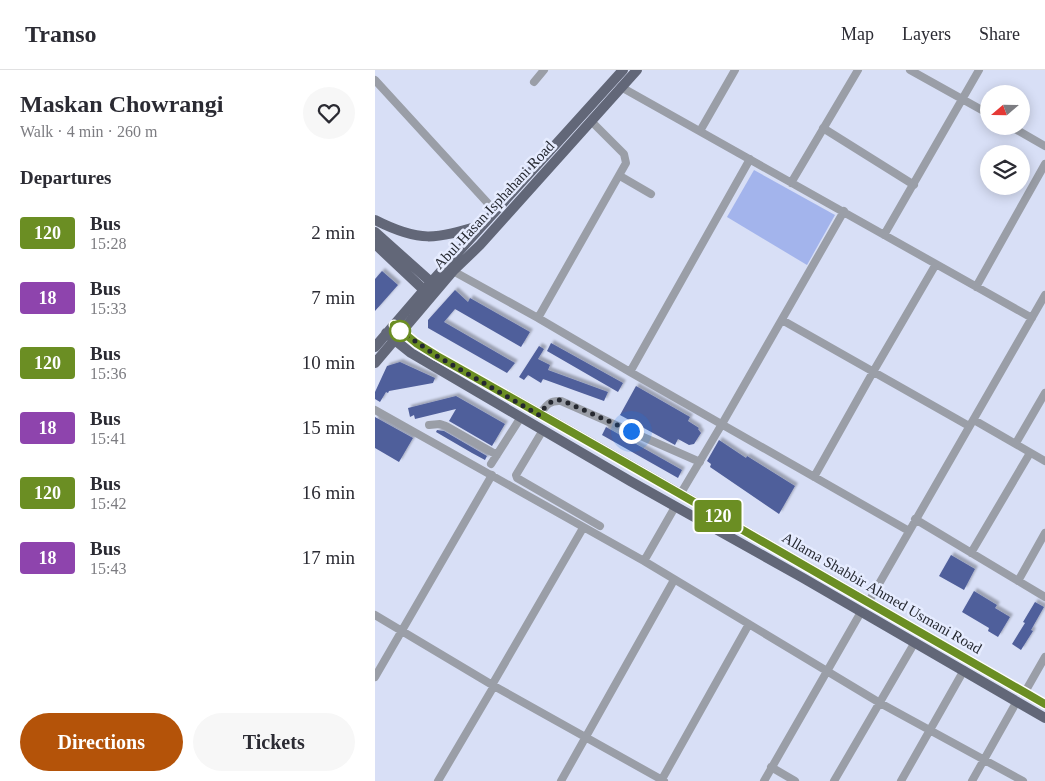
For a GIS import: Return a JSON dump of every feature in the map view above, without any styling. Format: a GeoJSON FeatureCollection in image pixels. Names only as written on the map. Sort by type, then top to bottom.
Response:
{"type":"FeatureCollection","features":[{"type":"Feature","properties":{"kind":"main road","name":"Abul Hasan Isphahani Road"},"geometry":{"type":"LineString","coordinates":[[398,328],[424,290],[623,70]]}},
{"type":"Feature","properties":{"kind":"main road","name":"Abul Hasan Isphahani Road"},"geometry":{"type":"LineString","coordinates":[[375,348],[390,336],[480,245],[637,70]]}},
{"type":"Feature","properties":{"kind":"main road"},"geometry":{"type":"LineString","coordinates":[[375,220],[407,235],[422,238],[443,236],[483,225]]}},
{"type":"Feature","properties":{"kind":"main road"},"geometry":{"type":"LineString","coordinates":[[375,232],[431,282]]}},
{"type":"Feature","properties":{"kind":"main road"},"geometry":{"type":"LineString","coordinates":[[375,244],[424,290]]}},
{"type":"Feature","properties":{"kind":"main road","name":"Allama Shabbir Ahmed Usmani Road"},"geometry":{"type":"LineString","coordinates":[[398,328],[437,356],[539,415],[681,493],[1045,704]]}},
{"type":"Feature","properties":{"kind":"main road","name":"Abul Hasan Isphahani Road"},"geometry":{"type":"LineString","coordinates":[[375,363],[390,336]]}},
{"type":"Feature","properties":{"kind":"main road","name":"Allama Shabbir Ahmed Usmani Road"},"geometry":{"type":"LineString","coordinates":[[390,336],[411,353],[675,507],[915,642],[1045,718]]}},
{"type":"Feature","properties":{"kind":"street"},"geometry":{"type":"LineString","coordinates":[[535,82],[544,70]]}},
{"type":"Feature","properties":{"kind":"street"},"geometry":{"type":"LineString","coordinates":[[701,131],[735,70]]}},
{"type":"Feature","properties":{"kind":"street"},"geometry":{"type":"LineString","coordinates":[[791,183],[858,70]]}},
{"type":"Feature","properties":{"kind":"street"},"geometry":{"type":"LineString","coordinates":[[910,70],[980,108]]}},
{"type":"Feature","properties":{"kind":"street"},"geometry":{"type":"LineString","coordinates":[[884,235],[914,186],[979,70]]}},
{"type":"Feature","properties":{"kind":"street"},"geometry":{"type":"LineString","coordinates":[[375,80],[495,211]]}},
{"type":"Feature","properties":{"kind":"street"},"geometry":{"type":"LineString","coordinates":[[621,87],[1031,318]]}},
{"type":"Feature","properties":{"kind":"street"},"geometry":{"type":"LineString","coordinates":[[538,318],[626,163],[624,154],[591,122]]}},
{"type":"Feature","properties":{"kind":"street"},"geometry":{"type":"LineString","coordinates":[[823,128],[914,186]]}},
{"type":"Feature","properties":{"kind":"street"},"geometry":{"type":"LineString","coordinates":[[1026,135],[1045,146]]}},
{"type":"Feature","properties":{"kind":"street"},"geometry":{"type":"LineString","coordinates":[[630,372],[750,159]]}},
{"type":"Feature","properties":{"kind":"street"},"geometry":{"type":"LineString","coordinates":[[976,287],[1045,164]]}},
{"type":"Feature","properties":{"kind":"street"},"geometry":{"type":"LineString","coordinates":[[620,176],[651,194]]}},
{"type":"Feature","properties":{"kind":"street"},"geometry":{"type":"LineString","coordinates":[[681,493],[844,211]]}},
{"type":"Feature","properties":{"kind":"street"},"geometry":{"type":"LineString","coordinates":[[814,477],[936,264]]}},
{"type":"Feature","properties":{"kind":"street"},"geometry":{"type":"LineString","coordinates":[[453,271],[909,531]]}},
{"type":"Feature","properties":{"kind":"street"},"geometry":{"type":"LineString","coordinates":[[868,603],[1031,318],[1043,305],[1045,295]]}},
{"type":"Feature","properties":{"kind":"street"},"geometry":{"type":"LineString","coordinates":[[782,320],[873,372],[971,423],[1016,443],[1045,461]]}},
{"type":"Feature","properties":{"kind":"street"},"geometry":{"type":"LineString","coordinates":[[1016,443],[1045,393]]}},
{"type":"Feature","properties":{"kind":"street"},"geometry":{"type":"LineString","coordinates":[[539,415],[548,403],[561,400],[700,462]]}},
{"type":"Feature","properties":{"kind":"street"},"geometry":{"type":"LineString","coordinates":[[375,410],[644,561],[881,703],[1023,781]]}},
{"type":"Feature","properties":{"kind":"street"},"geometry":{"type":"LineString","coordinates":[[491,464],[521,417]]}},
{"type":"Feature","properties":{"kind":"street"},"geometry":{"type":"LineString","coordinates":[[429,425],[440,424],[447,426],[497,455]]}},
{"type":"Feature","properties":{"kind":"street"},"geometry":{"type":"LineString","coordinates":[[543,430],[516,475],[518,480],[600,526]]}},
{"type":"Feature","properties":{"kind":"street"},"geometry":{"type":"LineString","coordinates":[[971,553],[1030,453]]}},
{"type":"Feature","properties":{"kind":"street"},"geometry":{"type":"LineString","coordinates":[[375,678],[492,475]]}},
{"type":"Feature","properties":{"kind":"street"},"geometry":{"type":"LineString","coordinates":[[644,561],[675,507]]}},
{"type":"Feature","properties":{"kind":"street"},"geometry":{"type":"LineString","coordinates":[[915,519],[1045,597]]}},
{"type":"Feature","properties":{"kind":"street"},"geometry":{"type":"LineString","coordinates":[[438,781],[583,528]]}},
{"type":"Feature","properties":{"kind":"street"},"geometry":{"type":"LineString","coordinates":[[1018,581],[1045,533]]}},
{"type":"Feature","properties":{"kind":"street"},"geometry":{"type":"LineString","coordinates":[[561,781],[674,580]]}},
{"type":"Feature","properties":{"kind":"street"},"geometry":{"type":"LineString","coordinates":[[764,781],[861,612]]}},
{"type":"Feature","properties":{"kind":"street"},"geometry":{"type":"LineString","coordinates":[[375,616],[662,781],[749,624]]}},
{"type":"Feature","properties":{"kind":"street"},"geometry":{"type":"LineString","coordinates":[[834,781],[915,642]]}},
{"type":"Feature","properties":{"kind":"street"},"geometry":{"type":"LineString","coordinates":[[1025,692],[1045,657]]}},
{"type":"Feature","properties":{"kind":"street"},"geometry":{"type":"LineString","coordinates":[[901,781],[964,670]]}},
{"type":"Feature","properties":{"kind":"street"},"geometry":{"type":"LineString","coordinates":[[972,781],[1017,701]]}},
{"type":"Feature","properties":{"kind":"street"},"geometry":{"type":"LineString","coordinates":[[771,768],[795,781]]}},
{"type":"Feature","properties":{"kind":"shaded area"},"geometry":{"type":"Polygon","coordinates":[[[754,170],[835,215],[807,265],[727,217],[754,170]]]}},
{"type":"Feature","properties":{"kind":"building"},"geometry":{"type":"Polygon","coordinates":[[[382,271],[398,285],[375,311],[375,279],[382,271]]]}},
{"type":"Feature","properties":{"kind":"building"},"geometry":{"type":"Polygon","coordinates":[[[455,290],[468,302],[470,298],[530,332],[521,347],[455,309],[444,322],[515,363],[507,373],[428,328],[428,320],[455,290]]]}},
{"type":"Feature","properties":{"kind":"building"},"geometry":{"type":"Polygon","coordinates":[[[551,343],[623,383],[618,392],[547,351],[551,343]]]}},
{"type":"Feature","properties":{"kind":"building"},"geometry":{"type":"Polygon","coordinates":[[[539,346],[544,349],[538,359],[550,365],[548,370],[608,392],[604,401],[543,379],[541,383],[528,375],[524,380],[519,377],[539,346]]]}},
{"type":"Feature","properties":{"kind":"building"},"geometry":{"type":"Polygon","coordinates":[[[400,362],[435,378],[433,383],[386,392],[380,402],[375,399],[375,392],[387,366],[400,362]]]}},
{"type":"Feature","properties":{"kind":"building"},"geometry":{"type":"Polygon","coordinates":[[[636,386],[690,417],[688,421],[699,428],[701,433],[694,444],[689,445],[678,439],[675,445],[620,415],[636,386]]]}},
{"type":"Feature","properties":{"kind":"building"},"geometry":{"type":"Polygon","coordinates":[[[456,396],[505,424],[492,446],[449,421],[456,409],[415,419],[414,415],[410,417],[408,408],[456,396]]]}},
{"type":"Feature","properties":{"kind":"building"},"geometry":{"type":"Polygon","coordinates":[[[375,417],[413,438],[399,462],[375,448],[375,417]]]}},
{"type":"Feature","properties":{"kind":"building"},"geometry":{"type":"Polygon","coordinates":[[[606,427],[682,470],[678,478],[602,435],[606,427]]]}},
{"type":"Feature","properties":{"kind":"building"},"geometry":{"type":"Polygon","coordinates":[[[437,430],[444,431],[487,456],[485,460],[436,432],[437,430]]]}},
{"type":"Feature","properties":{"kind":"building"},"geometry":{"type":"Polygon","coordinates":[[[719,440],[795,486],[779,514],[710,467],[711,464],[707,461],[719,440]]]}},
{"type":"Feature","properties":{"kind":"building"},"geometry":{"type":"Polygon","coordinates":[[[951,555],[975,569],[964,590],[939,576],[951,555]]]}},
{"type":"Feature","properties":{"kind":"building"},"geometry":{"type":"Polygon","coordinates":[[[974,591],[997,605],[995,608],[1010,617],[998,637],[988,631],[989,628],[962,612],[974,591]]]}},
{"type":"Feature","properties":{"kind":"building"},"geometry":{"type":"Polygon","coordinates":[[[1035,602],[1044,607],[1031,630],[1033,631],[1021,650],[1012,644],[1035,602]]]}},
{"type":"Feature","properties":{"kind":"bus line","name":"120"},"geometry":{"type":"LineString","coordinates":[[394,325],[416,343],[437,356],[539,415],[681,493],[1045,704]]}},
{"type":"Feature","properties":{"kind":"route"},"geometry":{"type":"LineString","coordinates":[[400,331],[437,356],[539,415],[548,403],[561,400],[631,431]]}}]}
